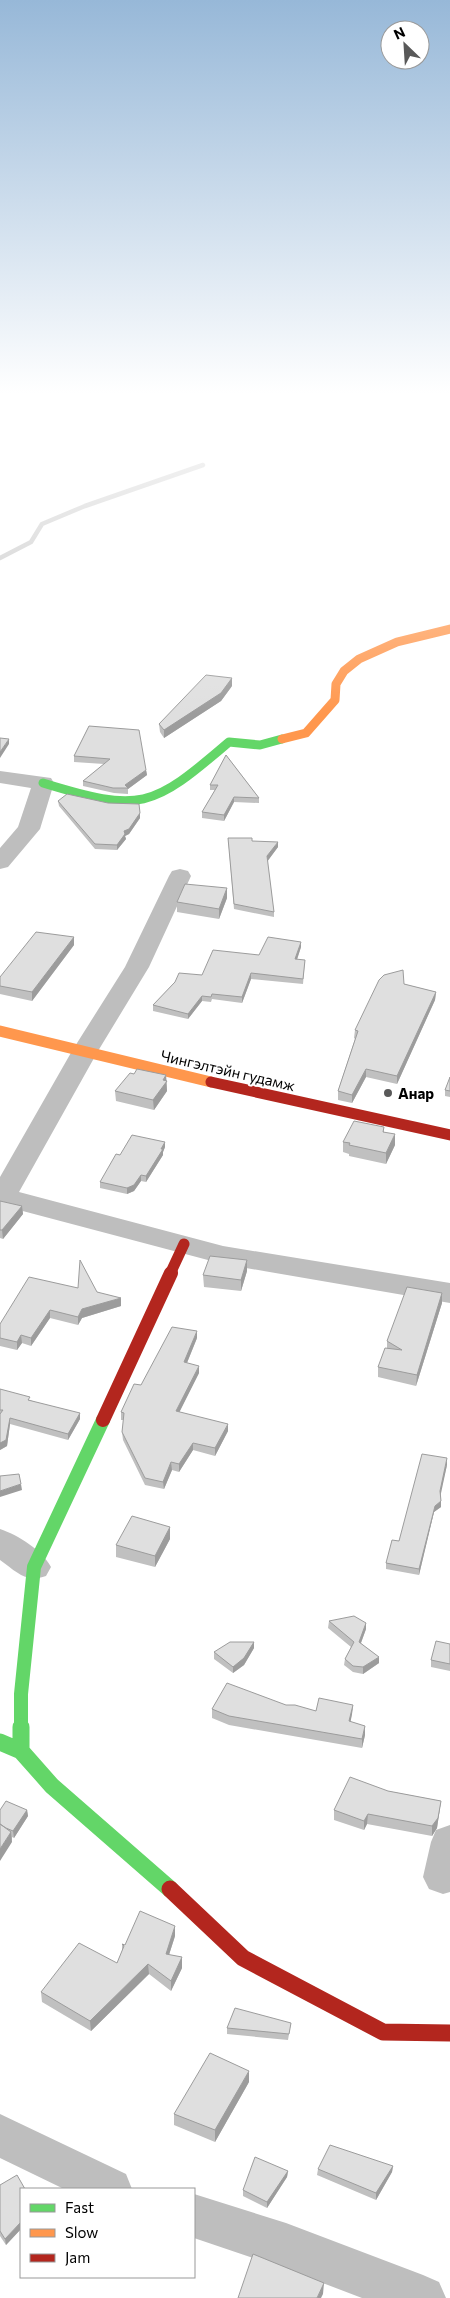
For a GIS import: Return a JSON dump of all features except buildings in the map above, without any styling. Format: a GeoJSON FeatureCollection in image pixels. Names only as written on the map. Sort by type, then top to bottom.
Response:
{"type":"FeatureCollection","features":[{"type":"Feature","properties":{"kind":"street"},"geometry":{"type":"LineString","coordinates":[[0,778],[42,783],[120,801],[143,801],[177,785],[229,742],[260,744],[306,733],[335,700],[332,690],[346,667],[382,647],[419,634],[450,629]]}},
{"type":"Feature","properties":{"kind":"street"},"geometry":{"type":"LineString","coordinates":[[0,862],[29,828],[42,783]]}},
{"type":"Feature","properties":{"kind":"street"},"geometry":{"type":"LineString","coordinates":[[180,876],[137,967],[85,1051],[1,1196],[223,1254],[450,1293]]}},
{"type":"Feature","properties":{"kind":"street","name":"Чингэлтэйн гудамж"},"geometry":{"type":"LineString","coordinates":[[0,1031],[164,1071],[450,1135]]}},
{"type":"Feature","properties":{"kind":"street"},"geometry":{"type":"LineString","coordinates":[[21,1751],[21,1694],[34,1567],[135,1354],[184,1244]]}},
{"type":"Feature","properties":{"kind":"street"},"geometry":{"type":"LineString","coordinates":[[0,1542],[34,1567]]}},
{"type":"Feature","properties":{"kind":"street"},"geometry":{"type":"LineString","coordinates":[[0,1742],[21,1751],[52,1786],[148,1869],[243,1958],[383,2032],[450,2033]]}},
{"type":"Feature","properties":{"kind":"street"},"geometry":{"type":"LineString","coordinates":[[0,2135],[108,2188]]}},
{"type":"Feature","properties":{"kind":"street"},"geometry":{"type":"LineString","coordinates":[[195,2216],[286,2246],[423,2298]]}},
{"type":"Feature","properties":{"kind":"waterway"},"geometry":{"type":"LineString","coordinates":[[0,558],[31,542],[42,524],[102,500]]}},
{"type":"Feature","properties":{"kind":"traffic: fast"},"geometry":{"type":"LineString","coordinates":[[43,783],[107,800],[120,802],[144,800],[156,796],[179,783],[229,742],[260,745],[282,739]]}},
{"type":"Feature","properties":{"kind":"traffic: fast"},"geometry":{"type":"LineString","coordinates":[[21,1751],[21,1694],[34,1567],[103,1420]]}},
{"type":"Feature","properties":{"kind":"traffic: fast"},"geometry":{"type":"LineString","coordinates":[[0,1742],[21,1751],[52,1786],[170,1889]]}},
{"type":"Feature","properties":{"kind":"traffic: slow"},"geometry":{"type":"LineString","coordinates":[[282,739],[306,733],[335,700],[336,684],[344,671],[359,659],[397,642],[450,629]]}},
{"type":"Feature","properties":{"kind":"traffic: slow"},"geometry":{"type":"LineString","coordinates":[[0,1031],[211,1082]]}},
{"type":"Feature","properties":{"kind":"traffic: jam"},"geometry":{"type":"LineString","coordinates":[[211,1082],[450,1135]]}},
{"type":"Feature","properties":{"kind":"traffic: jam"},"geometry":{"type":"LineString","coordinates":[[103,1420],[184,1244]]}},
{"type":"Feature","properties":{"kind":"traffic: jam"},"geometry":{"type":"LineString","coordinates":[[170,1889],[243,1958],[383,2032],[450,2033]]}},
{"type":"Feature","properties":{"kind":"place","name":"Анар"},"geometry":{"type":"Point","coordinates":[388,1093]}}]}
